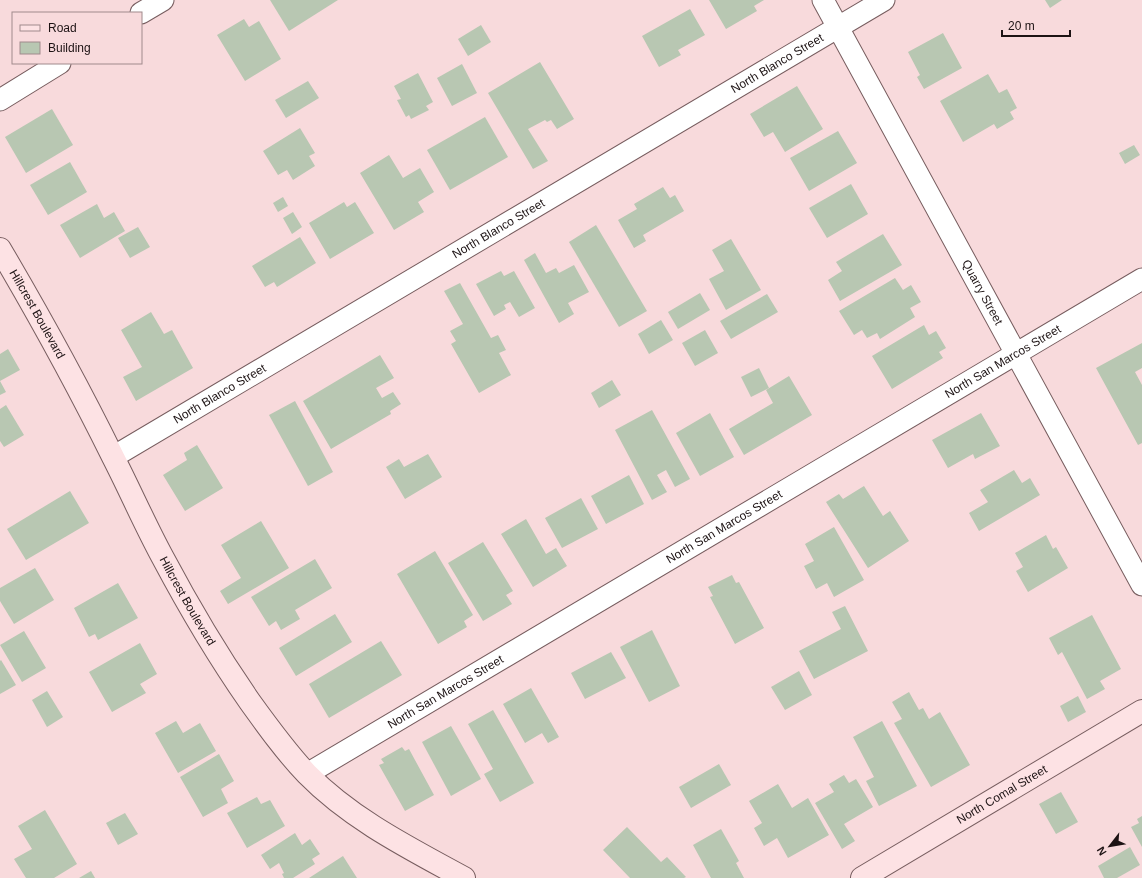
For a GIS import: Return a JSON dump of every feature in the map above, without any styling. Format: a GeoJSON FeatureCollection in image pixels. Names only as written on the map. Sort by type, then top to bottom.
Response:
{"type":"FeatureCollection","features":[{"type":"Feature","properties":{"kind":"street"},"geometry":{"type":"LineString","coordinates":[[142,13],[163,0]]}},
{"type":"Feature","properties":{"kind":"street","name":"Quarry Street"},"geometry":{"type":"LineString","coordinates":[[823,0],[1142,585]]}},
{"type":"Feature","properties":{"kind":"street","name":"North Blanco Street"},"geometry":{"type":"LineString","coordinates":[[113,457],[884,0]]}},
{"type":"Feature","properties":{"kind":"street"},"geometry":{"type":"LineString","coordinates":[[0,100],[58,64]]}},
{"type":"Feature","properties":{"kind":"street","name":"Hillcrest Boulevard"},"geometry":{"type":"LineString","coordinates":[[0,248],[80,391],[162,556],[202,628],[236,682],[275,737],[307,774],[339,803],[388,836],[464,878]]}},
{"type":"Feature","properties":{"kind":"street","name":"North San Marcos Street"},"geometry":{"type":"LineString","coordinates":[[307,774],[1142,279]]}},
{"type":"Feature","properties":{"kind":"street","name":"North Comal Street"},"geometry":{"type":"LineString","coordinates":[[862,878],[1142,711]]}},
{"type":"Feature","properties":{"kind":"building"},"geometry":{"type":"Polygon","coordinates":[[[270,0],[338,0],[289,31],[270,0]]]}},
{"type":"Feature","properties":{"kind":"building"},"geometry":{"type":"Polygon","coordinates":[[[709,0],[764,0],[754,6],[757,11],[726,29],[709,0]]]}},
{"type":"Feature","properties":{"kind":"building"},"geometry":{"type":"Polygon","coordinates":[[[1045,0],[1062,0],[1050,8],[1045,0]]]}},
{"type":"Feature","properties":{"kind":"building"},"geometry":{"type":"Polygon","coordinates":[[[690,9],[705,35],[678,50],[681,55],[659,67],[642,36],[690,9]]]}},
{"type":"Feature","properties":{"kind":"building"},"geometry":{"type":"Polygon","coordinates":[[[244,19],[249,27],[259,21],[281,59],[245,81],[217,35],[244,19]]]}},
{"type":"Feature","properties":{"kind":"building"},"geometry":{"type":"Polygon","coordinates":[[[481,25],[491,42],[468,56],[458,39],[481,25]]]}},
{"type":"Feature","properties":{"kind":"building"},"geometry":{"type":"Polygon","coordinates":[[[943,33],[962,68],[924,89],[917,77],[920,75],[908,52],[943,33]]]}},
{"type":"Feature","properties":{"kind":"building"},"geometry":{"type":"Polygon","coordinates":[[[540,62],[574,119],[557,129],[551,120],[547,122],[545,120],[528,129],[548,161],[533,169],[488,93],[540,62]]]}},
{"type":"Feature","properties":{"kind":"building"},"geometry":{"type":"Polygon","coordinates":[[[462,64],[477,93],[452,106],[437,78],[462,64]]]}},
{"type":"Feature","properties":{"kind":"building"},"geometry":{"type":"Polygon","coordinates":[[[418,73],[433,102],[426,106],[429,110],[411,119],[409,115],[406,117],[397,100],[401,99],[394,86],[418,73]]]}},
{"type":"Feature","properties":{"kind":"building"},"geometry":{"type":"Polygon","coordinates":[[[988,74],[999,93],[1007,89],[1017,108],[1010,112],[1014,119],[997,129],[994,124],[963,142],[940,101],[988,74]]]}},
{"type":"Feature","properties":{"kind":"building"},"geometry":{"type":"Polygon","coordinates":[[[308,81],[319,98],[286,118],[275,100],[308,81]]]}},
{"type":"Feature","properties":{"kind":"building"},"geometry":{"type":"Polygon","coordinates":[[[797,86],[823,129],[785,152],[773,132],[764,137],[750,114],[797,86]]]}},
{"type":"Feature","properties":{"kind":"building"},"geometry":{"type":"Polygon","coordinates":[[[52,109],[73,145],[26,173],[5,137],[52,109]]]}},
{"type":"Feature","properties":{"kind":"building"},"geometry":{"type":"Polygon","coordinates":[[[485,117],[508,157],[450,190],[427,150],[485,117]]]}},
{"type":"Feature","properties":{"kind":"building"},"geometry":{"type":"Polygon","coordinates":[[[300,128],[315,153],[309,156],[315,166],[293,180],[287,170],[278,175],[263,151],[300,128]]]}},
{"type":"Feature","properties":{"kind":"building"},"geometry":{"type":"Polygon","coordinates":[[[838,131],[857,163],[809,191],[790,158],[838,131]]]}},
{"type":"Feature","properties":{"kind":"building"},"geometry":{"type":"Polygon","coordinates":[[[1134,145],[1140,155],[1125,164],[1119,153],[1134,145]]]}},
{"type":"Feature","properties":{"kind":"building"},"geometry":{"type":"Polygon","coordinates":[[[389,155],[403,178],[420,168],[434,192],[418,202],[424,212],[394,230],[360,173],[389,155]]]}},
{"type":"Feature","properties":{"kind":"building"},"geometry":{"type":"Polygon","coordinates":[[[70,162],[87,192],[48,215],[30,185],[70,162]]]}},
{"type":"Feature","properties":{"kind":"building"},"geometry":{"type":"Polygon","coordinates":[[[851,184],[868,214],[827,238],[809,208],[851,184]]]}},
{"type":"Feature","properties":{"kind":"building"},"geometry":{"type":"Polygon","coordinates":[[[663,187],[670,198],[675,195],[684,211],[643,235],[646,241],[634,248],[618,220],[637,209],[634,204],[663,187]]]}},
{"type":"Feature","properties":{"kind":"building"},"geometry":{"type":"Polygon","coordinates":[[[283,197],[288,206],[278,212],[273,203],[283,197]]]}},
{"type":"Feature","properties":{"kind":"building"},"geometry":{"type":"Polygon","coordinates":[[[344,202],[347,207],[355,202],[374,233],[330,259],[309,223],[344,202]]]}},
{"type":"Feature","properties":{"kind":"building"},"geometry":{"type":"Polygon","coordinates":[[[97,204],[104,218],[114,212],[125,231],[80,258],[60,225],[97,204]]]}},
{"type":"Feature","properties":{"kind":"building"},"geometry":{"type":"Polygon","coordinates":[[[293,212],[302,227],[292,234],[283,218],[293,212]]]}},
{"type":"Feature","properties":{"kind":"building"},"geometry":{"type":"Polygon","coordinates":[[[596,225],[647,311],[619,327],[569,242],[596,225]]]}},
{"type":"Feature","properties":{"kind":"building"},"geometry":{"type":"Polygon","coordinates":[[[138,227],[150,247],[130,258],[118,238],[138,227]]]}},
{"type":"Feature","properties":{"kind":"building"},"geometry":{"type":"Polygon","coordinates":[[[883,234],[902,265],[840,301],[828,280],[842,271],[836,262],[883,234]]]}},
{"type":"Feature","properties":{"kind":"building"},"geometry":{"type":"Polygon","coordinates":[[[300,237],[316,263],[277,287],[274,282],[265,287],[252,266],[300,237]]]}},
{"type":"Feature","properties":{"kind":"building"},"geometry":{"type":"Polygon","coordinates":[[[731,239],[761,290],[726,310],[709,279],[724,271],[712,250],[731,239]]]}},
{"type":"Feature","properties":{"kind":"building"},"geometry":{"type":"Polygon","coordinates":[[[535,253],[546,273],[556,268],[559,273],[574,265],[589,292],[568,303],[574,314],[559,323],[524,260],[535,253]]]}},
{"type":"Feature","properties":{"kind":"building"},"geometry":{"type":"Polygon","coordinates":[[[501,271],[504,276],[514,271],[535,308],[519,317],[510,302],[504,305],[506,309],[494,316],[476,284],[501,271]]]}},
{"type":"Feature","properties":{"kind":"building"},"geometry":{"type":"Polygon","coordinates":[[[895,278],[903,290],[911,285],[921,302],[910,308],[915,317],[880,339],[877,333],[867,338],[862,330],[854,335],[839,311],[895,278]]]}},
{"type":"Feature","properties":{"kind":"building"},"geometry":{"type":"Polygon","coordinates":[[[460,283],[491,338],[498,335],[506,350],[499,353],[511,375],[479,393],[451,344],[456,341],[450,331],[463,324],[444,291],[460,283]]]}},
{"type":"Feature","properties":{"kind":"building"},"geometry":{"type":"Polygon","coordinates":[[[700,293],[710,310],[678,329],[668,312],[700,293]]]}},
{"type":"Feature","properties":{"kind":"building"},"geometry":{"type":"Polygon","coordinates":[[[767,294],[778,312],[731,339],[720,321],[767,294]]]}},
{"type":"Feature","properties":{"kind":"building"},"geometry":{"type":"Polygon","coordinates":[[[151,312],[164,334],[172,330],[193,368],[136,401],[123,377],[142,367],[121,330],[151,312]]]}},
{"type":"Feature","properties":{"kind":"building"},"geometry":{"type":"Polygon","coordinates":[[[661,320],[673,340],[649,354],[638,334],[661,320]]]}},
{"type":"Feature","properties":{"kind":"building"},"geometry":{"type":"Polygon","coordinates":[[[924,325],[929,335],[936,331],[946,348],[939,352],[943,358],[892,389],[872,356],[924,325]]]}},
{"type":"Feature","properties":{"kind":"building"},"geometry":{"type":"Polygon","coordinates":[[[705,330],[718,353],[695,366],[682,343],[705,330]]]}},
{"type":"Feature","properties":{"kind":"building"},"geometry":{"type":"Polygon","coordinates":[[[1142,343],[1142,368],[1135,372],[1142,385],[1142,443],[1138,445],[1096,368],[1142,343]]]}},
{"type":"Feature","properties":{"kind":"building"},"geometry":{"type":"Polygon","coordinates":[[[8,349],[20,370],[0,381],[0,354],[8,349]]]}},
{"type":"Feature","properties":{"kind":"building"},"geometry":{"type":"Polygon","coordinates":[[[380,355],[394,378],[376,388],[382,398],[393,392],[401,404],[390,411],[391,414],[331,449],[303,401],[380,355]]]}},
{"type":"Feature","properties":{"kind":"building"},"geometry":{"type":"Polygon","coordinates":[[[759,368],[769,388],[751,397],[741,377],[759,368]]]}},
{"type":"Feature","properties":{"kind":"building"},"geometry":{"type":"Polygon","coordinates":[[[789,376],[812,415],[744,455],[729,429],[773,403],[766,390],[789,376]]]}},
{"type":"Feature","properties":{"kind":"building"},"geometry":{"type":"Polygon","coordinates":[[[612,380],[621,395],[599,408],[591,393],[612,380]]]}},
{"type":"Feature","properties":{"kind":"building"},"geometry":{"type":"Polygon","coordinates":[[[0,381],[6,392],[0,395],[0,381]]]}},
{"type":"Feature","properties":{"kind":"building"},"geometry":{"type":"Polygon","coordinates":[[[295,401],[333,472],[308,486],[269,415],[295,401]]]}},
{"type":"Feature","properties":{"kind":"building"},"geometry":{"type":"Polygon","coordinates":[[[6,405],[24,435],[4,447],[0,441],[0,409],[6,405]]]}},
{"type":"Feature","properties":{"kind":"building"},"geometry":{"type":"Polygon","coordinates":[[[652,410],[690,479],[675,487],[666,470],[657,475],[667,492],[652,500],[615,430],[652,410]]]}},
{"type":"Feature","properties":{"kind":"building"},"geometry":{"type":"Polygon","coordinates":[[[710,413],[734,457],[700,476],[676,433],[710,413]]]}},
{"type":"Feature","properties":{"kind":"building"},"geometry":{"type":"Polygon","coordinates":[[[981,413],[1000,446],[975,459],[973,454],[948,468],[932,440],[981,413]]]}},
{"type":"Feature","properties":{"kind":"building"},"geometry":{"type":"Polygon","coordinates":[[[197,445],[223,488],[185,511],[163,475],[187,460],[184,453],[197,445]]]}},
{"type":"Feature","properties":{"kind":"building"},"geometry":{"type":"Polygon","coordinates":[[[428,454],[442,477],[405,499],[386,467],[399,459],[404,467],[428,454]]]}},
{"type":"Feature","properties":{"kind":"building"},"geometry":{"type":"Polygon","coordinates":[[[1014,470],[1022,483],[1030,478],[1040,495],[979,531],[969,513],[988,502],[980,490],[1014,470]]]}},
{"type":"Feature","properties":{"kind":"building"},"geometry":{"type":"Polygon","coordinates":[[[629,475],[644,504],[606,524],[591,496],[629,475]]]}},
{"type":"Feature","properties":{"kind":"building"},"geometry":{"type":"Polygon","coordinates":[[[864,486],[883,516],[890,511],[909,541],[868,568],[826,502],[839,494],[843,499],[864,486]]]}},
{"type":"Feature","properties":{"kind":"building"},"geometry":{"type":"Polygon","coordinates":[[[70,491],[89,523],[26,560],[7,529],[70,491]]]}},
{"type":"Feature","properties":{"kind":"building"},"geometry":{"type":"Polygon","coordinates":[[[581,498],[598,529],[562,548],[545,518],[581,498]]]}},
{"type":"Feature","properties":{"kind":"building"},"geometry":{"type":"Polygon","coordinates":[[[526,519],[546,554],[556,548],[567,566],[533,587],[501,534],[526,519]]]}},
{"type":"Feature","properties":{"kind":"building"},"geometry":{"type":"Polygon","coordinates":[[[261,521],[289,568],[228,604],[220,591],[241,578],[221,545],[261,521]]]}},
{"type":"Feature","properties":{"kind":"building"},"geometry":{"type":"Polygon","coordinates":[[[834,527],[864,580],[834,597],[827,583],[816,589],[804,566],[814,561],[805,544],[834,527]]]}},
{"type":"Feature","properties":{"kind":"building"},"geometry":{"type":"Polygon","coordinates":[[[1046,535],[1053,549],[1056,547],[1068,568],[1028,592],[1016,571],[1023,567],[1015,553],[1046,535]]]}},
{"type":"Feature","properties":{"kind":"building"},"geometry":{"type":"Polygon","coordinates":[[[483,542],[513,591],[506,595],[512,604],[483,621],[448,563],[483,542]]]}},
{"type":"Feature","properties":{"kind":"building"},"geometry":{"type":"Polygon","coordinates":[[[435,551],[473,615],[464,621],[467,627],[438,644],[397,574],[435,551]]]}},
{"type":"Feature","properties":{"kind":"building"},"geometry":{"type":"Polygon","coordinates":[[[315,559],[332,588],[295,610],[300,619],[281,630],[276,621],[269,626],[251,597],[315,559]]]}},
{"type":"Feature","properties":{"kind":"building"},"geometry":{"type":"Polygon","coordinates":[[[35,568],[54,600],[14,624],[0,601],[0,588],[35,568]]]}},
{"type":"Feature","properties":{"kind":"building"},"geometry":{"type":"Polygon","coordinates":[[[732,575],[736,583],[739,582],[764,628],[735,644],[710,597],[713,596],[708,587],[732,575]]]}},
{"type":"Feature","properties":{"kind":"building"},"geometry":{"type":"Polygon","coordinates":[[[118,583],[138,618],[98,640],[95,634],[89,637],[74,608],[118,583]]]}},
{"type":"Feature","properties":{"kind":"building"},"geometry":{"type":"Polygon","coordinates":[[[845,606],[868,651],[814,679],[799,651],[841,629],[832,612],[845,606]]]}},
{"type":"Feature","properties":{"kind":"building"},"geometry":{"type":"Polygon","coordinates":[[[335,614],[352,642],[296,676],[279,648],[335,614]]]}},
{"type":"Feature","properties":{"kind":"building"},"geometry":{"type":"Polygon","coordinates":[[[1092,615],[1121,669],[1100,681],[1105,689],[1087,699],[1062,652],[1058,655],[1049,638],[1092,615]]]}},
{"type":"Feature","properties":{"kind":"building"},"geometry":{"type":"Polygon","coordinates":[[[652,630],[680,686],[649,702],[620,647],[652,630]]]}},
{"type":"Feature","properties":{"kind":"building"},"geometry":{"type":"Polygon","coordinates":[[[24,631],[46,668],[22,682],[0,645],[24,631]]]}},
{"type":"Feature","properties":{"kind":"building"},"geometry":{"type":"Polygon","coordinates":[[[381,641],[402,675],[329,718],[309,684],[381,641]]]}},
{"type":"Feature","properties":{"kind":"building"},"geometry":{"type":"Polygon","coordinates":[[[140,643],[157,674],[140,684],[146,693],[112,712],[89,672],[140,643]]]}},
{"type":"Feature","properties":{"kind":"building"},"geometry":{"type":"Polygon","coordinates":[[[611,652],[626,678],[585,699],[571,673],[611,652]]]}},
{"type":"Feature","properties":{"kind":"building"},"geometry":{"type":"Polygon","coordinates":[[[1,660],[16,685],[0,694],[0,661],[1,660]]]}},
{"type":"Feature","properties":{"kind":"building"},"geometry":{"type":"Polygon","coordinates":[[[799,671],[812,695],[785,710],[771,687],[799,671]]]}},
{"type":"Feature","properties":{"kind":"building"},"geometry":{"type":"Polygon","coordinates":[[[531,688],[559,737],[548,743],[542,733],[525,743],[503,704],[531,688]]]}},
{"type":"Feature","properties":{"kind":"building"},"geometry":{"type":"Polygon","coordinates":[[[47,691],[63,717],[47,727],[32,700],[47,691]]]}},
{"type":"Feature","properties":{"kind":"building"},"geometry":{"type":"Polygon","coordinates":[[[909,692],[919,710],[923,708],[929,719],[940,712],[970,765],[931,787],[894,723],[902,719],[892,702],[909,692]]]}},
{"type":"Feature","properties":{"kind":"building"},"geometry":{"type":"Polygon","coordinates":[[[1078,696],[1086,712],[1068,722],[1060,706],[1078,696]]]}},
{"type":"Feature","properties":{"kind":"building"},"geometry":{"type":"Polygon","coordinates":[[[493,710],[534,783],[500,802],[484,774],[493,769],[468,724],[493,710]]]}},
{"type":"Feature","properties":{"kind":"building"},"geometry":{"type":"Polygon","coordinates":[[[176,721],[183,733],[200,723],[216,751],[178,773],[155,733],[176,721]]]}},
{"type":"Feature","properties":{"kind":"building"},"geometry":{"type":"Polygon","coordinates":[[[882,721],[917,786],[879,806],[866,781],[874,777],[853,737],[882,721]]]}},
{"type":"Feature","properties":{"kind":"building"},"geometry":{"type":"Polygon","coordinates":[[[451,726],[481,779],[451,796],[422,742],[451,726]]]}},
{"type":"Feature","properties":{"kind":"building"},"geometry":{"type":"Polygon","coordinates":[[[402,747],[405,751],[409,749],[434,795],[405,811],[379,765],[384,763],[381,759],[402,747]]]}},
{"type":"Feature","properties":{"kind":"building"},"geometry":{"type":"Polygon","coordinates":[[[219,754],[234,781],[221,789],[228,803],[203,817],[180,777],[219,754]]]}},
{"type":"Feature","properties":{"kind":"building"},"geometry":{"type":"Polygon","coordinates":[[[719,764],[731,785],[691,808],[679,787],[719,764]]]}},
{"type":"Feature","properties":{"kind":"building"},"geometry":{"type":"Polygon","coordinates":[[[844,775],[849,783],[856,779],[873,807],[844,824],[855,841],[842,849],[815,803],[834,792],[829,784],[844,775]]]}},
{"type":"Feature","properties":{"kind":"building"},"geometry":{"type":"Polygon","coordinates":[[[778,784],[792,808],[808,798],[829,835],[788,858],[777,838],[764,846],[754,828],[762,823],[749,801],[778,784]]]}},
{"type":"Feature","properties":{"kind":"building"},"geometry":{"type":"Polygon","coordinates":[[[1061,792],[1078,822],[1056,834],[1039,804],[1061,792]]]}},
{"type":"Feature","properties":{"kind":"building"},"geometry":{"type":"Polygon","coordinates":[[[257,797],[261,804],[270,800],[285,826],[247,848],[227,813],[257,797]]]}},
{"type":"Feature","properties":{"kind":"building"},"geometry":{"type":"Polygon","coordinates":[[[45,810],[77,864],[54,878],[26,878],[14,859],[32,849],[18,826],[45,810]]]}},
{"type":"Feature","properties":{"kind":"building"},"geometry":{"type":"Polygon","coordinates":[[[125,813],[138,834],[118,845],[106,823],[125,813]]]}},
{"type":"Feature","properties":{"kind":"building"},"geometry":{"type":"Polygon","coordinates":[[[1142,816],[1142,847],[1131,827],[1139,823],[1137,819],[1142,816]]]}},
{"type":"Feature","properties":{"kind":"building"},"geometry":{"type":"Polygon","coordinates":[[[627,827],[661,862],[667,857],[686,877],[630,878],[603,850],[627,827]]]}},
{"type":"Feature","properties":{"kind":"building"},"geometry":{"type":"Polygon","coordinates":[[[721,829],[739,861],[736,863],[744,878],[711,878],[693,845],[721,829]]]}},
{"type":"Feature","properties":{"kind":"building"},"geometry":{"type":"Polygon","coordinates":[[[295,833],[302,845],[310,839],[320,854],[312,859],[315,864],[293,878],[284,878],[282,874],[284,873],[279,863],[270,869],[261,855],[295,833]]]}},
{"type":"Feature","properties":{"kind":"building"},"geometry":{"type":"Polygon","coordinates":[[[1130,847],[1140,865],[1117,878],[1104,878],[1098,866],[1130,847]]]}},
{"type":"Feature","properties":{"kind":"building"},"geometry":{"type":"Polygon","coordinates":[[[343,856],[357,878],[309,878],[343,856]]]}},
{"type":"Feature","properties":{"kind":"building"},"geometry":{"type":"Polygon","coordinates":[[[91,871],[95,878],[79,878],[91,871]]]}}]}
